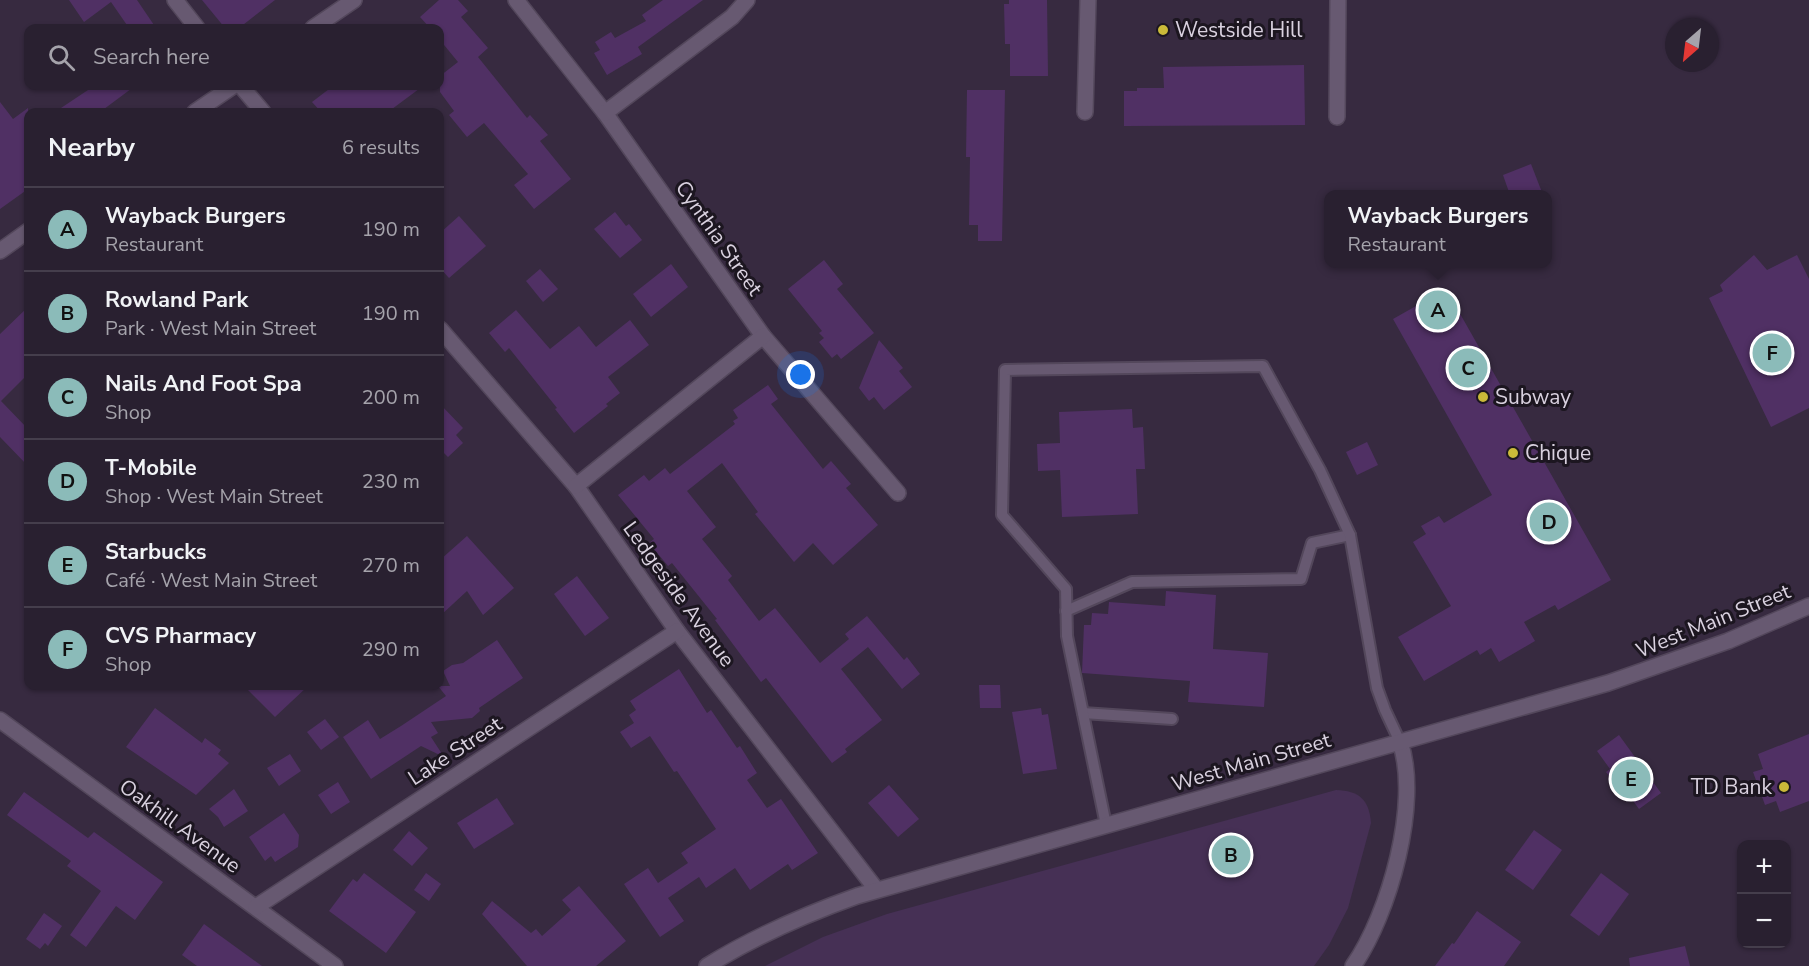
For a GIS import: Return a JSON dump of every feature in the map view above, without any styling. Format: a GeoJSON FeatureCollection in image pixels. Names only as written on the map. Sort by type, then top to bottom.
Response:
{"type":"FeatureCollection","features":[{"type":"Feature","properties":{"kind":"street"},"geometry":{"type":"LineString","coordinates":[[176,0],[194,24]]}},
{"type":"Feature","properties":{"kind":"street"},"geometry":{"type":"LineString","coordinates":[[320,24],[354,0]]}},
{"type":"Feature","properties":{"kind":"street","name":"Cynthia Street"},"geometry":{"type":"LineString","coordinates":[[516,0],[605,113],[763,336],[898,493]]}},
{"type":"Feature","properties":{"kind":"street"},"geometry":{"type":"LineString","coordinates":[[605,113],[732,17],[747,0]]}},
{"type":"Feature","properties":{"kind":"street"},"geometry":{"type":"LineString","coordinates":[[1085,112],[1088,0]]}},
{"type":"Feature","properties":{"kind":"street"},"geometry":{"type":"LineString","coordinates":[[1337,117],[1338,0]]}},
{"type":"Feature","properties":{"kind":"street"},"geometry":{"type":"LineString","coordinates":[[201,108],[227,90]]}},
{"type":"Feature","properties":{"kind":"street"},"geometry":{"type":"LineString","coordinates":[[244,90],[260,108]]}},
{"type":"Feature","properties":{"kind":"street"},"geometry":{"type":"LineString","coordinates":[[0,251],[24,234]]}},
{"type":"Feature","properties":{"kind":"street"},"geometry":{"type":"LineString","coordinates":[[576,486],[763,336]]}},
{"type":"Feature","properties":{"kind":"street","name":"Ledgeside Avenue"},"geometry":{"type":"LineString","coordinates":[[444,337],[576,486],[677,631],[876,890]]}},
{"type":"Feature","properties":{"kind":"street","name":"West Main Street"},"geometry":{"type":"LineString","coordinates":[[708,966],[746,942],[790,921],[876,890],[1646,671],[1728,641],[1809,606]]}},
{"type":"Feature","properties":{"kind":"street","name":"Lake Street"},"geometry":{"type":"LineString","coordinates":[[256,907],[677,631]]}},
{"type":"Feature","properties":{"kind":"street","name":"Oakhill Avenue"},"geometry":{"type":"LineString","coordinates":[[0,720],[335,966]]}},
{"type":"Feature","properties":{"kind":"street"},"geometry":{"type":"LineString","coordinates":[[1353,966],[1368,944],[1379,919],[1400,845],[1406,785],[1404,755],[1400,742]]}},
{"type":"Feature","properties":{"kind":"lane"},"geometry":{"type":"LineString","coordinates":[[1106,825],[1067,636],[1066,589],[1002,515],[1005,370],[1263,366],[1320,470],[1350,535],[1377,688],[1384,710],[1400,742]]}},
{"type":"Feature","properties":{"kind":"lane"},"geometry":{"type":"LineString","coordinates":[[1066,611],[1132,582],[1301,579],[1312,543],[1350,535]]}},
{"type":"Feature","properties":{"kind":"lane"},"geometry":{"type":"LineString","coordinates":[[1083,713],[1172,719]]}},
{"type":"Feature","properties":{"kind":"shaded area"},"geometry":{"type":"Polygon","coordinates":[[[1336,790],[1351,792],[1361,798],[1368,808],[1371,823],[1348,908],[1329,945],[1314,966],[765,966],[823,937],[887,914],[1336,790]]]}},
{"type":"Feature","properties":{"kind":"building"},"geometry":{"type":"Polygon","coordinates":[[[69,0],[137,0],[153,24],[126,24],[111,2],[84,22],[69,0]]]}},
{"type":"Feature","properties":{"kind":"building"},"geometry":{"type":"Polygon","coordinates":[[[202,0],[275,0],[244,24],[222,24],[202,0]]]}},
{"type":"Feature","properties":{"kind":"building"},"geometry":{"type":"Polygon","coordinates":[[[439,0],[458,0],[468,11],[461,17],[488,48],[478,57],[527,118],[530,115],[548,135],[540,141],[571,179],[534,209],[514,185],[528,174],[484,123],[467,137],[449,115],[454,111],[440,90],[444,90],[444,73],[458,62],[444,45],[444,24],[426,24],[420,17],[439,0]]]}},
{"type":"Feature","properties":{"kind":"building"},"geometry":{"type":"Polygon","coordinates":[[[663,0],[703,0],[638,47],[642,54],[607,75],[594,53],[600,50],[595,42],[611,32],[615,38],[646,21],[642,15],[663,0]]]}},
{"type":"Feature","properties":{"kind":"building"},"geometry":{"type":"Polygon","coordinates":[[[1009,0],[1047,0],[1048,76],[1010,76],[1010,44],[1005,44],[1004,4],[1009,4],[1009,0]]]}},
{"type":"Feature","properties":{"kind":"building"},"geometry":{"type":"Polygon","coordinates":[[[1304,65],[1305,125],[1124,126],[1124,91],[1137,91],[1137,88],[1164,88],[1163,67],[1304,65]]]}},
{"type":"Feature","properties":{"kind":"building"},"geometry":{"type":"Polygon","coordinates":[[[88,90],[130,90],[105,108],[61,108],[88,90]]]}},
{"type":"Feature","properties":{"kind":"building"},"geometry":{"type":"Polygon","coordinates":[[[328,90],[418,90],[393,108],[317,108],[312,102],[328,90]]]}},
{"type":"Feature","properties":{"kind":"building"},"geometry":{"type":"Polygon","coordinates":[[[967,90],[1005,90],[1002,241],[978,241],[978,225],[969,225],[970,157],[966,157],[967,90]]]}},
{"type":"Feature","properties":{"kind":"building"},"geometry":{"type":"Polygon","coordinates":[[[0,102],[13,119],[24,111],[24,192],[0,209],[0,102]]]}},
{"type":"Feature","properties":{"kind":"building"},"geometry":{"type":"Polygon","coordinates":[[[1531,164],[1541,190],[1508,190],[1503,175],[1531,164]]]}},
{"type":"Feature","properties":{"kind":"building"},"geometry":{"type":"Polygon","coordinates":[[[615,212],[642,240],[620,258],[594,229],[615,212]]]}},
{"type":"Feature","properties":{"kind":"building"},"geometry":{"type":"Polygon","coordinates":[[[459,216],[486,246],[449,278],[444,272],[444,229],[459,216]]]}},
{"type":"Feature","properties":{"kind":"building"},"geometry":{"type":"Polygon","coordinates":[[[1754,255],[1767,270],[1797,255],[1809,279],[1809,408],[1771,427],[1709,298],[1723,291],[1720,285],[1754,255]]]}},
{"type":"Feature","properties":{"kind":"building"},"geometry":{"type":"Polygon","coordinates":[[[824,260],[843,284],[837,289],[874,333],[841,359],[837,354],[832,358],[819,342],[824,338],[819,333],[822,331],[788,289],[824,260]]]}},
{"type":"Feature","properties":{"kind":"building"},"geometry":{"type":"Polygon","coordinates":[[[671,264],[688,287],[651,317],[633,294],[671,264]]]}},
{"type":"Feature","properties":{"kind":"building"},"geometry":{"type":"Polygon","coordinates":[[[540,269],[558,289],[543,302],[526,281],[540,269]]]}},
{"type":"Feature","properties":{"kind":"building"},"geometry":{"type":"Polygon","coordinates":[[[1446,289],[1611,580],[1558,610],[1555,605],[1524,622],[1535,641],[1499,662],[1491,648],[1480,655],[1477,650],[1424,681],[1398,637],[1451,606],[1413,542],[1426,534],[1421,526],[1439,516],[1444,523],[1492,495],[1393,319],[1446,289]]]}},
{"type":"Feature","properties":{"kind":"building"},"geometry":{"type":"Polygon","coordinates":[[[516,310],[550,349],[579,326],[596,347],[630,320],[649,345],[608,377],[620,393],[606,404],[608,406],[574,433],[509,348],[505,352],[489,333],[516,310]]]}},
{"type":"Feature","properties":{"kind":"building"},"geometry":{"type":"Polygon","coordinates":[[[24,311],[24,378],[1,401],[24,425],[24,462],[0,437],[0,334],[24,311]]]}},
{"type":"Feature","properties":{"kind":"building"},"geometry":{"type":"Polygon","coordinates":[[[879,340],[903,368],[899,371],[912,387],[884,410],[874,397],[869,401],[859,388],[879,340]]]}},
{"type":"Feature","properties":{"kind":"building"},"geometry":{"type":"Polygon","coordinates":[[[768,385],[778,399],[771,404],[823,469],[831,461],[851,484],[846,488],[878,525],[833,565],[813,543],[794,562],[755,514],[758,512],[722,463],[687,491],[716,527],[702,539],[732,576],[728,580],[759,621],[775,608],[820,663],[849,639],[845,634],[867,616],[904,660],[907,657],[920,674],[902,689],[868,647],[841,669],[882,720],[845,749],[847,752],[832,763],[766,678],[761,682],[715,620],[717,619],[672,563],[668,566],[649,543],[654,539],[618,495],[644,475],[649,481],[665,468],[670,474],[735,424],[733,421],[738,418],[733,410],[768,385]]]}},
{"type":"Feature","properties":{"kind":"building"},"geometry":{"type":"Polygon","coordinates":[[[444,408],[463,428],[456,435],[463,443],[448,457],[444,453],[444,408]]]}},
{"type":"Feature","properties":{"kind":"building"},"geometry":{"type":"Polygon","coordinates":[[[1132,409],[1133,428],[1143,427],[1145,469],[1136,469],[1138,514],[1062,517],[1060,470],[1038,471],[1037,444],[1060,443],[1059,412],[1132,409]]]}},
{"type":"Feature","properties":{"kind":"building"},"geometry":{"type":"Polygon","coordinates":[[[1367,442],[1378,465],[1357,475],[1346,452],[1367,442]]]}},
{"type":"Feature","properties":{"kind":"building"},"geometry":{"type":"Polygon","coordinates":[[[467,536],[514,588],[483,615],[467,591],[444,612],[444,556],[467,536]]]}},
{"type":"Feature","properties":{"kind":"building"},"geometry":{"type":"Polygon","coordinates":[[[577,576],[609,618],[585,636],[554,594],[577,576]]]}},
{"type":"Feature","properties":{"kind":"building"},"geometry":{"type":"Polygon","coordinates":[[[1166,591],[1216,595],[1213,649],[1268,653],[1264,707],[1188,702],[1190,681],[1082,673],[1084,625],[1091,625],[1092,613],[1108,614],[1109,602],[1165,606],[1166,591]]]}},
{"type":"Feature","properties":{"kind":"building"},"geometry":{"type":"Polygon","coordinates":[[[497,640],[523,678],[479,708],[480,711],[472,718],[431,722],[438,733],[431,737],[444,757],[421,746],[371,779],[343,737],[368,720],[380,739],[446,696],[441,690],[444,690],[444,686],[450,686],[444,670],[452,665],[463,663],[497,640]]]}},
{"type":"Feature","properties":{"kind":"building"},"geometry":{"type":"Polygon","coordinates":[[[679,669],[707,713],[711,710],[737,748],[740,746],[757,773],[747,780],[767,808],[781,799],[818,853],[792,870],[788,864],[750,890],[735,868],[706,888],[699,877],[668,898],[684,921],[660,937],[624,884],[648,868],[658,883],[688,863],[681,853],[716,829],[650,736],[631,748],[620,732],[634,723],[629,715],[636,710],[630,701],[679,669]]]}},
{"type":"Feature","properties":{"kind":"building"},"geometry":{"type":"Polygon","coordinates":[[[979,685],[1000,685],[1001,708],[980,708],[979,685]]]}},
{"type":"Feature","properties":{"kind":"building"},"geometry":{"type":"Polygon","coordinates":[[[248,690],[304,690],[275,717],[248,690]]]}},
{"type":"Feature","properties":{"kind":"building"},"geometry":{"type":"Polygon","coordinates":[[[155,708],[202,743],[205,738],[221,750],[218,754],[229,763],[196,795],[126,747],[155,708]]]}},
{"type":"Feature","properties":{"kind":"building"},"geometry":{"type":"Polygon","coordinates":[[[1041,708],[1042,715],[1048,714],[1057,769],[1023,774],[1012,712],[1041,708]]]}},
{"type":"Feature","properties":{"kind":"building"},"geometry":{"type":"Polygon","coordinates":[[[325,719],[339,737],[321,750],[307,732],[325,719]]]}},
{"type":"Feature","properties":{"kind":"building","name":"TD Bank"},"geometry":{"type":"Polygon","coordinates":[[[1809,734],[1809,801],[1780,812],[1776,801],[1765,805],[1753,772],[1763,769],[1758,754],[1809,734]]]}},
{"type":"Feature","properties":{"kind":"building"},"geometry":{"type":"Polygon","coordinates":[[[1619,735],[1661,793],[1639,809],[1622,786],[1619,789],[1606,772],[1610,769],[1597,751],[1619,735]]]}},
{"type":"Feature","properties":{"kind":"building"},"geometry":{"type":"Polygon","coordinates":[[[290,754],[301,771],[279,786],[267,768],[290,754]]]}},
{"type":"Feature","properties":{"kind":"building"},"geometry":{"type":"Polygon","coordinates":[[[338,782],[350,802],[331,814],[318,795],[338,782]]]}},
{"type":"Feature","properties":{"kind":"building"},"geometry":{"type":"Polygon","coordinates":[[[889,785],[919,819],[898,837],[868,803],[889,785]]]}},
{"type":"Feature","properties":{"kind":"building"},"geometry":{"type":"Polygon","coordinates":[[[234,789],[248,811],[224,827],[209,809],[234,789]]]}},
{"type":"Feature","properties":{"kind":"building"},"geometry":{"type":"Polygon","coordinates":[[[24,792],[88,838],[94,832],[163,882],[135,920],[116,906],[86,947],[70,935],[101,891],[67,866],[71,861],[7,815],[24,792]]]}},
{"type":"Feature","properties":{"kind":"building"},"geometry":{"type":"Polygon","coordinates":[[[497,798],[514,824],[474,849],[457,823],[497,798]]]}},
{"type":"Feature","properties":{"kind":"building"},"geometry":{"type":"Polygon","coordinates":[[[284,813],[299,835],[298,847],[275,862],[271,856],[265,861],[249,837],[284,813]]]}},
{"type":"Feature","properties":{"kind":"building"},"geometry":{"type":"Polygon","coordinates":[[[1534,830],[1562,850],[1533,890],[1505,870],[1534,830]]]}},
{"type":"Feature","properties":{"kind":"building"},"geometry":{"type":"Polygon","coordinates":[[[409,831],[428,848],[412,866],[393,850],[409,831]]]}},
{"type":"Feature","properties":{"kind":"building"},"geometry":{"type":"Polygon","coordinates":[[[364,873],[416,912],[386,953],[329,911],[353,879],[357,882],[364,873]]]}},
{"type":"Feature","properties":{"kind":"building"},"geometry":{"type":"Polygon","coordinates":[[[426,873],[441,884],[429,901],[414,890],[426,873]]]}},
{"type":"Feature","properties":{"kind":"building"},"geometry":{"type":"Polygon","coordinates":[[[1601,873],[1629,894],[1599,936],[1570,915],[1601,873]]]}},
{"type":"Feature","properties":{"kind":"building"},"geometry":{"type":"Polygon","coordinates":[[[579,886],[626,941],[596,966],[527,966],[482,914],[492,901],[531,933],[536,929],[542,936],[571,910],[562,900],[579,886]]]}},
{"type":"Feature","properties":{"kind":"building"},"geometry":{"type":"Polygon","coordinates":[[[1477,911],[1521,942],[1504,966],[1435,966],[1452,943],[1454,944],[1477,911]]]}},
{"type":"Feature","properties":{"kind":"building"},"geometry":{"type":"Polygon","coordinates":[[[44,913],[62,926],[48,946],[45,943],[40,949],[26,939],[44,913]]]}},
{"type":"Feature","properties":{"kind":"building"},"geometry":{"type":"Polygon","coordinates":[[[204,924],[262,966],[197,966],[182,955],[204,924]]]}},
{"type":"Feature","properties":{"kind":"building"},"geometry":{"type":"Polygon","coordinates":[[[1685,946],[1690,966],[1630,966],[1629,958],[1685,946]]]}},
{"type":"Feature","properties":{"kind":"place","name":"Westside Hill"},"geometry":{"type":"Point","coordinates":[1163,30]}},
{"type":"Feature","properties":{"kind":"place","name":"Wayback Burgers"},"geometry":{"type":"Point","coordinates":[1438,310]}},
{"type":"Feature","properties":{"kind":"place","name":"CVS Pharmacy"},"geometry":{"type":"Point","coordinates":[1772,353]}},
{"type":"Feature","properties":{"kind":"place","name":"Nails And Foot Spa"},"geometry":{"type":"Point","coordinates":[1468,368]}},
{"type":"Feature","properties":{"kind":"place","name":"Subway"},"geometry":{"type":"Point","coordinates":[1483,397]}},
{"type":"Feature","properties":{"kind":"place","name":"Chique"},"geometry":{"type":"Point","coordinates":[1513,453]}},
{"type":"Feature","properties":{"kind":"place","name":"T-Mobile"},"geometry":{"type":"Point","coordinates":[1549,522]}},
{"type":"Feature","properties":{"kind":"place","name":"Starbucks"},"geometry":{"type":"Point","coordinates":[1631,779]}},
{"type":"Feature","properties":{"kind":"place","name":"TD Bank"},"geometry":{"type":"Point","coordinates":[1784,787]}},
{"type":"Feature","properties":{"kind":"place","name":"Rowland Park"},"geometry":{"type":"Point","coordinates":[1231,855]}}]}
